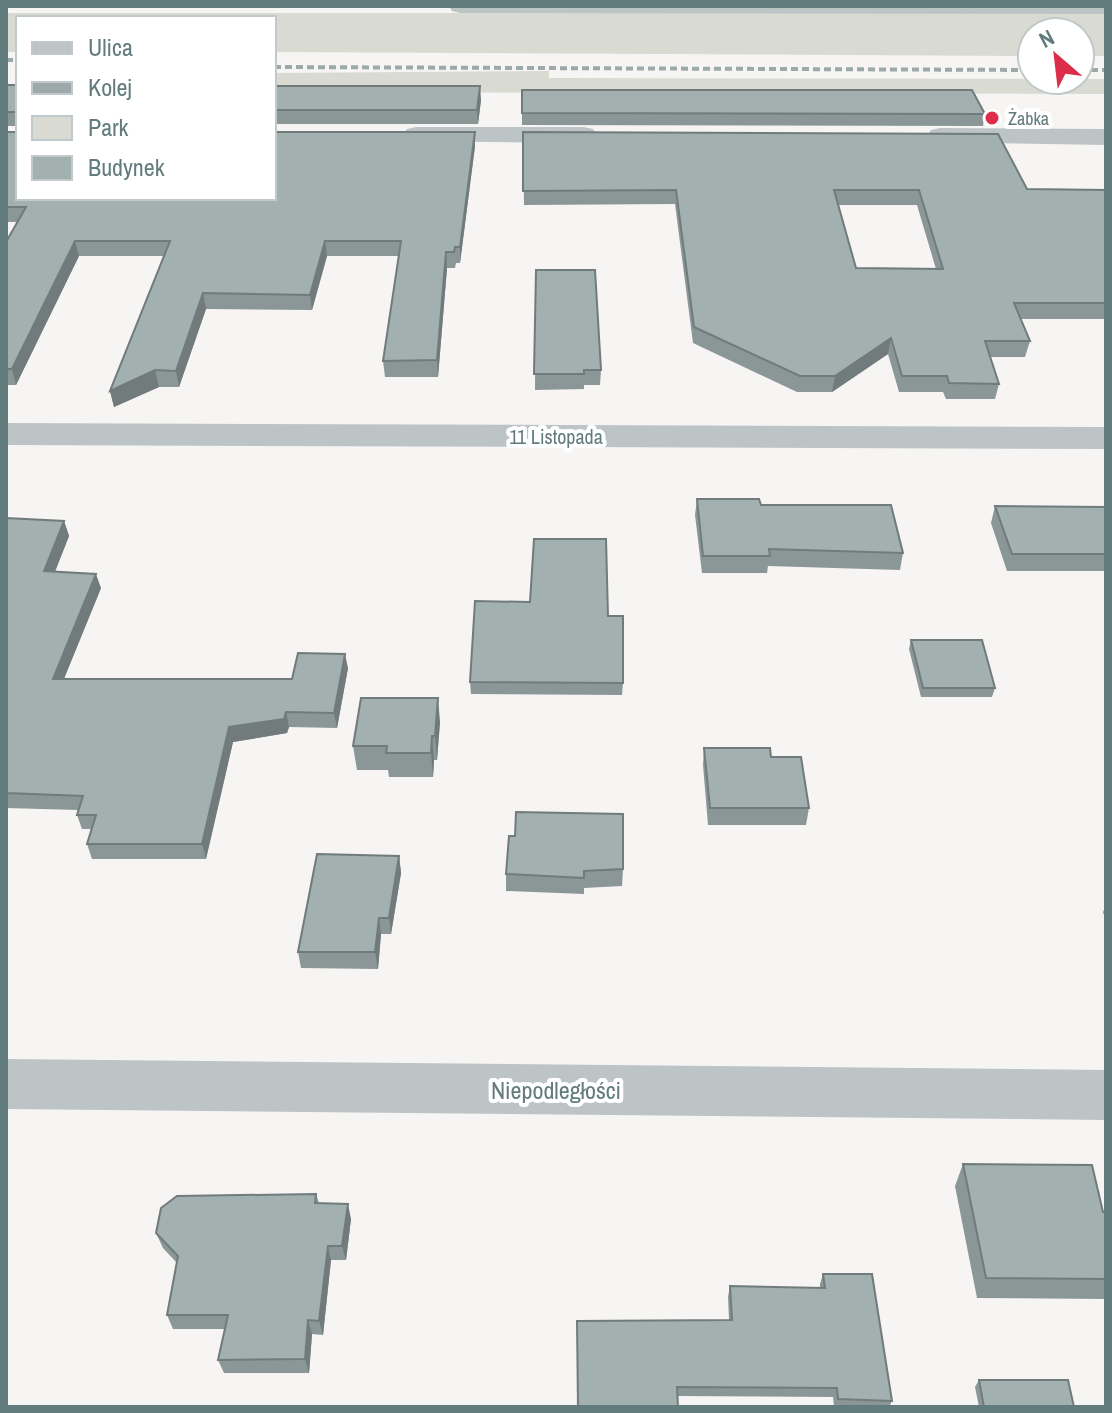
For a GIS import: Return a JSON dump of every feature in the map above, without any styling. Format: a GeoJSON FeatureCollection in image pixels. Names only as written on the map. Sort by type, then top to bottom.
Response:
{"type":"FeatureCollection","features":[{"type":"Feature","properties":{"kind":"street"},"geometry":{"type":"LineString","coordinates":[[460,6],[1106,7]]}},
{"type":"Feature","properties":{"kind":"street"},"geometry":{"type":"LineString","coordinates":[[395,135],[611,135]]}},
{"type":"Feature","properties":{"kind":"street"},"geometry":{"type":"LineString","coordinates":[[914,136],[1106,137]]}},
{"type":"Feature","properties":{"kind":"street","name":"11 Listopada"},"geometry":{"type":"LineString","coordinates":[[6,434],[1106,438]]}},
{"type":"Feature","properties":{"kind":"street","name":"Niepodległości"},"geometry":{"type":"LineString","coordinates":[[6,1084],[1106,1095]]}},
{"type":"Feature","properties":{"kind":"green space"},"geometry":{"type":"Polygon","coordinates":[[[6,13],[1106,13],[1106,56],[1096,56],[1096,16],[1016,16],[1016,56],[276,52],[276,16],[16,16],[16,52],[6,52],[6,13]]]}},
{"type":"Feature","properties":{"kind":"green space"},"geometry":{"type":"Polygon","coordinates":[[[549,71],[549,78],[1016,79],[1016,94],[276,92],[276,73],[549,71]]]}},
{"type":"Feature","properties":{"kind":"green space"},"geometry":{"type":"Polygon","coordinates":[[[1096,79],[1106,79],[1106,94],[1096,94],[1096,79]]]}},
{"type":"Feature","properties":{"kind":"building"},"geometry":{"type":"Polygon","coordinates":[[[6,85],[16,85],[16,112],[6,112],[6,85]]]}},
{"type":"Feature","properties":{"kind":"building"},"geometry":{"type":"Polygon","coordinates":[[[276,86],[480,86],[477,110],[276,110],[276,86]]]}},
{"type":"Feature","properties":{"kind":"building"},"geometry":{"type":"Polygon","coordinates":[[[522,90],[972,90],[985,114],[522,113],[522,90]]]}},
{"type":"Feature","properties":{"kind":"building"},"geometry":{"type":"Polygon","coordinates":[[[6,132],[16,132],[16,200],[276,200],[276,132],[475,132],[460,247],[455,247],[454,252],[446,252],[437,360],[383,361],[401,241],[325,241],[310,295],[203,293],[176,371],[155,370],[110,391],[170,241],[75,241],[12,369],[6,369],[6,242],[26,207],[6,207],[6,132]]]}},
{"type":"Feature","properties":{"kind":"building"},"geometry":{"type":"Polygon","coordinates":[[[523,132],[998,134],[1027,189],[1106,190],[1106,303],[1014,303],[1030,341],[985,341],[999,384],[949,383],[947,376],[902,376],[891,338],[835,376],[800,376],[694,327],[676,190],[523,191],[523,132]],[[834,190],[856,268],[943,269],[919,190],[834,190]]]}},
{"type":"Feature","properties":{"kind":"building"},"geometry":{"type":"Polygon","coordinates":[[[536,270],[595,270],[601,370],[584,370],[584,374],[534,374],[536,270]]]}},
{"type":"Feature","properties":{"kind":"building"},"geometry":{"type":"Polygon","coordinates":[[[697,499],[759,499],[761,505],[891,505],[903,553],[769,549],[770,556],[703,556],[697,499]]]}},
{"type":"Feature","properties":{"kind":"building"},"geometry":{"type":"Polygon","coordinates":[[[995,506],[1106,507],[1106,554],[1012,554],[995,506]]]}},
{"type":"Feature","properties":{"kind":"building"},"geometry":{"type":"Polygon","coordinates":[[[6,518],[64,521],[44,571],[96,574],[53,679],[292,679],[298,653],[345,654],[334,713],[286,712],[284,719],[229,727],[202,844],[87,844],[96,815],[77,815],[83,796],[6,793],[6,518]]]}},
{"type":"Feature","properties":{"kind":"building"},"geometry":{"type":"Polygon","coordinates":[[[534,539],[606,539],[608,616],[623,616],[623,683],[470,682],[475,601],[530,602],[534,539]]]}},
{"type":"Feature","properties":{"kind":"building"},"geometry":{"type":"Polygon","coordinates":[[[911,640],[982,640],[995,688],[923,688],[911,640]]]}},
{"type":"Feature","properties":{"kind":"building"},"geometry":{"type":"Polygon","coordinates":[[[361,698],[438,698],[431,753],[386,753],[387,746],[353,746],[361,698]]]}},
{"type":"Feature","properties":{"kind":"building"},"geometry":{"type":"Polygon","coordinates":[[[704,748],[770,748],[771,757],[801,757],[809,808],[710,808],[704,748]]]}},
{"type":"Feature","properties":{"kind":"building"},"geometry":{"type":"Polygon","coordinates":[[[516,812],[623,814],[623,869],[584,871],[584,878],[506,874],[509,836],[515,836],[516,812]]]}},
{"type":"Feature","properties":{"kind":"building"},"geometry":{"type":"Polygon","coordinates":[[[317,854],[399,856],[389,918],[379,918],[375,952],[298,952],[317,854]]]}},
{"type":"Feature","properties":{"kind":"building"},"geometry":{"type":"Polygon","coordinates":[[[963,1164],[1092,1165],[1103,1212],[1106,1212],[1106,1279],[986,1278],[963,1164]]]}},
{"type":"Feature","properties":{"kind":"building"},"geometry":{"type":"Polygon","coordinates":[[[316,1194],[315,1203],[348,1204],[342,1246],[328,1246],[319,1321],[308,1320],[305,1359],[218,1360],[228,1315],[167,1315],[178,1256],[156,1233],[161,1208],[177,1196],[316,1194]]]}},
{"type":"Feature","properties":{"kind":"building"},"geometry":{"type":"Polygon","coordinates":[[[823,1274],[872,1274],[892,1401],[838,1399],[837,1388],[677,1387],[678,1407],[578,1407],[577,1321],[732,1320],[730,1286],[825,1288],[823,1274]]]}},
{"type":"Feature","properties":{"kind":"building"},"geometry":{"type":"Polygon","coordinates":[[[979,1380],[1068,1380],[1074,1407],[984,1407],[979,1380]]]}},
{"type":"Feature","properties":{"kind":"railway"},"geometry":{"type":"LineString","coordinates":[[6,60],[16,60]]}},
{"type":"Feature","properties":{"kind":"railway"},"geometry":{"type":"LineString","coordinates":[[276,67],[1016,70]]}},
{"type":"Feature","properties":{"kind":"railway"},"geometry":{"type":"LineString","coordinates":[[1096,70],[1106,70]]}},
{"type":"Feature","properties":{"kind":"place","name":"Żabka"},"geometry":{"type":"Point","coordinates":[992,118]}}]}
